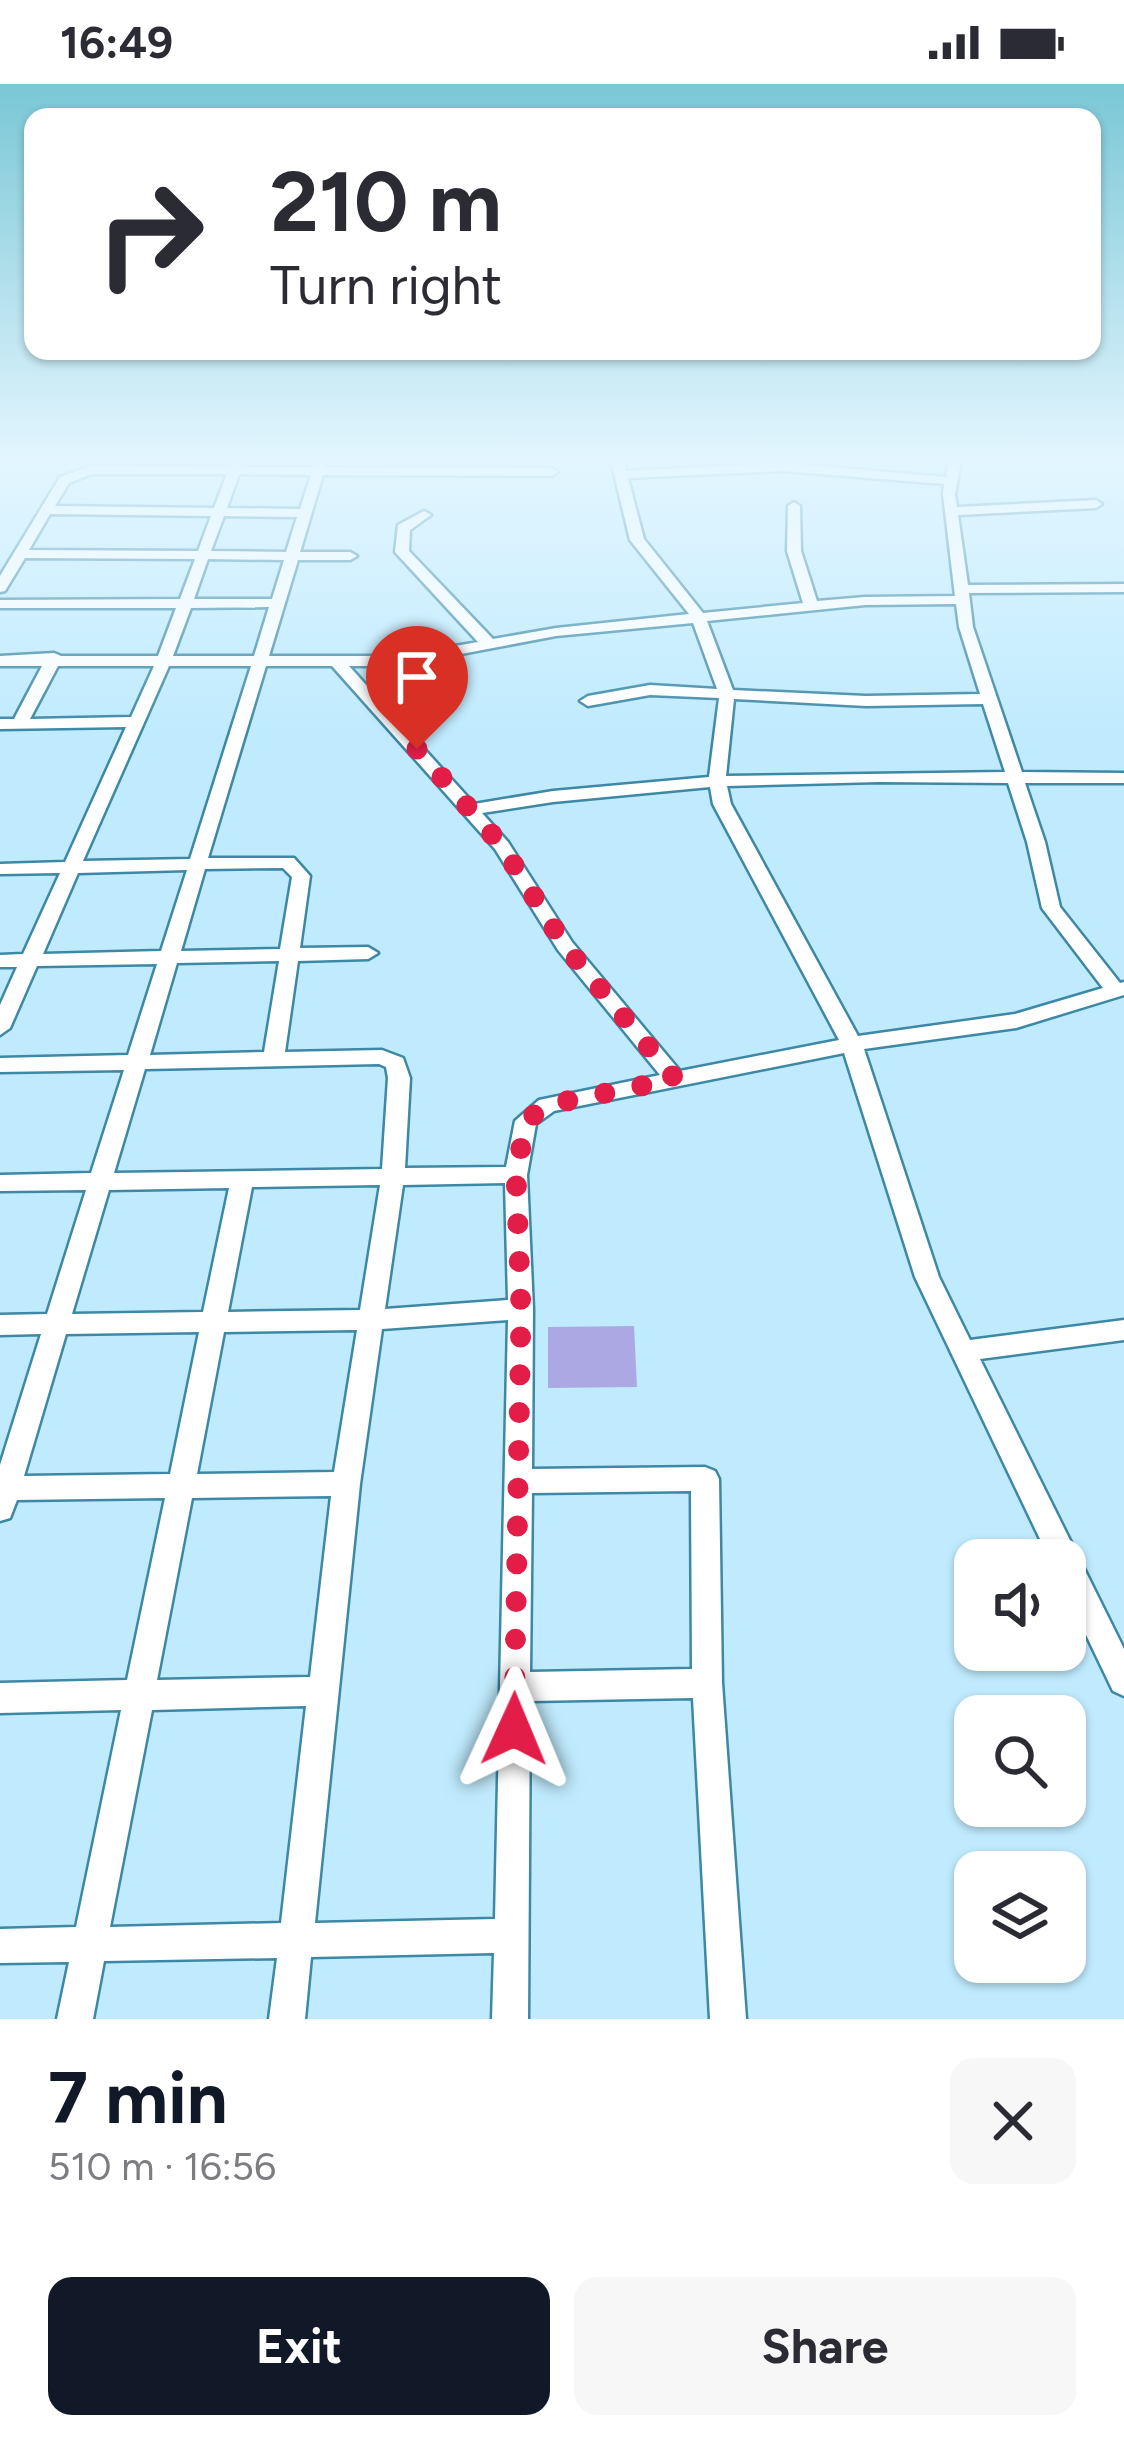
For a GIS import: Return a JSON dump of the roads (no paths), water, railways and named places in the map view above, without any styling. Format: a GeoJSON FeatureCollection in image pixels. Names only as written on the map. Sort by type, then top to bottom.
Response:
{"type":"FeatureCollection","features":[{"type":"Feature","properties":{"kind":"street"},"geometry":{"type":"LineString","coordinates":[[0,588],[22,551]]}},
{"type":"Feature","properties":{"kind":"street"},"geometry":{"type":"LineString","coordinates":[[0,1028],[165,658],[203,551]]}},
{"type":"Feature","properties":{"kind":"street"},"geometry":{"type":"LineString","coordinates":[[294,551],[2,1495],[346,1484]]}},
{"type":"Feature","properties":{"kind":"street"},"geometry":{"type":"LineString","coordinates":[[402,551],[487,642]]}},
{"type":"Feature","properties":{"kind":"street"},"geometry":{"type":"LineString","coordinates":[[646,551],[699,618],[727,694],[717,779],[722,804],[852,1044],[928,1277],[1124,1681]]}},
{"type":"Feature","properties":{"kind":"street"},"geometry":{"type":"LineString","coordinates":[[794,551],[811,605]]}},
{"type":"Feature","properties":{"kind":"street"},"geometry":{"type":"LineString","coordinates":[[510,2019],[521,1309],[516,1174],[526,1121],[547,1105],[852,1044],[1016,1022],[1119,989],[1051,908],[989,699],[963,594],[958,551]]}},
{"type":"Feature","properties":{"kind":"street"},"geometry":{"type":"LineString","coordinates":[[20,554],[350,556]]}},
{"type":"Feature","properties":{"kind":"street"},"geometry":{"type":"LineString","coordinates":[[0,662],[54,658],[398,661],[487,642],[811,605],[1124,589]]}},
{"type":"Feature","properties":{"kind":"street"},"geometry":{"type":"LineString","coordinates":[[0,604],[280,603]]}},
{"type":"Feature","properties":{"kind":"street"},"geometry":{"type":"LineString","coordinates":[[20,724],[54,658]]}},
{"type":"Feature","properties":{"kind":"street"},"geometry":{"type":"LineString","coordinates":[[338,662],[472,811],[547,911],[565,946],[675,1079]]}},
{"type":"Feature","properties":{"kind":"street"},"geometry":{"type":"LineString","coordinates":[[588,701],[634,690],[866,701],[989,699]]}},
{"type":"Feature","properties":{"kind":"street"},"geometry":{"type":"LineString","coordinates":[[0,724],[134,722]]}},
{"type":"Feature","properties":{"kind":"street"},"geometry":{"type":"LineString","coordinates":[[472,811],[577,790],[717,779],[1124,778]]}},
{"type":"Feature","properties":{"kind":"street"},"geometry":{"type":"LineString","coordinates":[[0,869],[288,862],[299,870],[274,1058]]}},
{"type":"Feature","properties":{"kind":"street"},"geometry":{"type":"LineString","coordinates":[[0,961],[368,953]]}},
{"type":"Feature","properties":{"kind":"street"},"geometry":{"type":"LineString","coordinates":[[0,1064],[382,1057],[396,1063],[392,1178],[346,1484],[287,2019]]}},
{"type":"Feature","properties":{"kind":"street"},"geometry":{"type":"LineString","coordinates":[[0,1184],[516,1174]]}},
{"type":"Feature","properties":{"kind":"street"},"geometry":{"type":"LineString","coordinates":[[75,2019],[242,1178]]}},
{"type":"Feature","properties":{"kind":"street"},"geometry":{"type":"LineString","coordinates":[[0,1324],[371,1319],[521,1309]]}},
{"type":"Feature","properties":{"kind":"street"},"geometry":{"type":"LineString","coordinates":[[963,1351],[1124,1330]]}},
{"type":"Feature","properties":{"kind":"street"},"geometry":{"type":"LineString","coordinates":[[518,1481],[705,1479],[707,1683],[728,2019]]}},
{"type":"Feature","properties":{"kind":"street"},"geometry":{"type":"LineString","coordinates":[[515,1687],[707,1683]]}},
{"type":"Feature","properties":{"kind":"street"},"geometry":{"type":"LineString","coordinates":[[0,1698],[323,1691]]}},
{"type":"Feature","properties":{"kind":"street"},"geometry":{"type":"LineString","coordinates":[[0,1946],[511,1936]]}}]}
